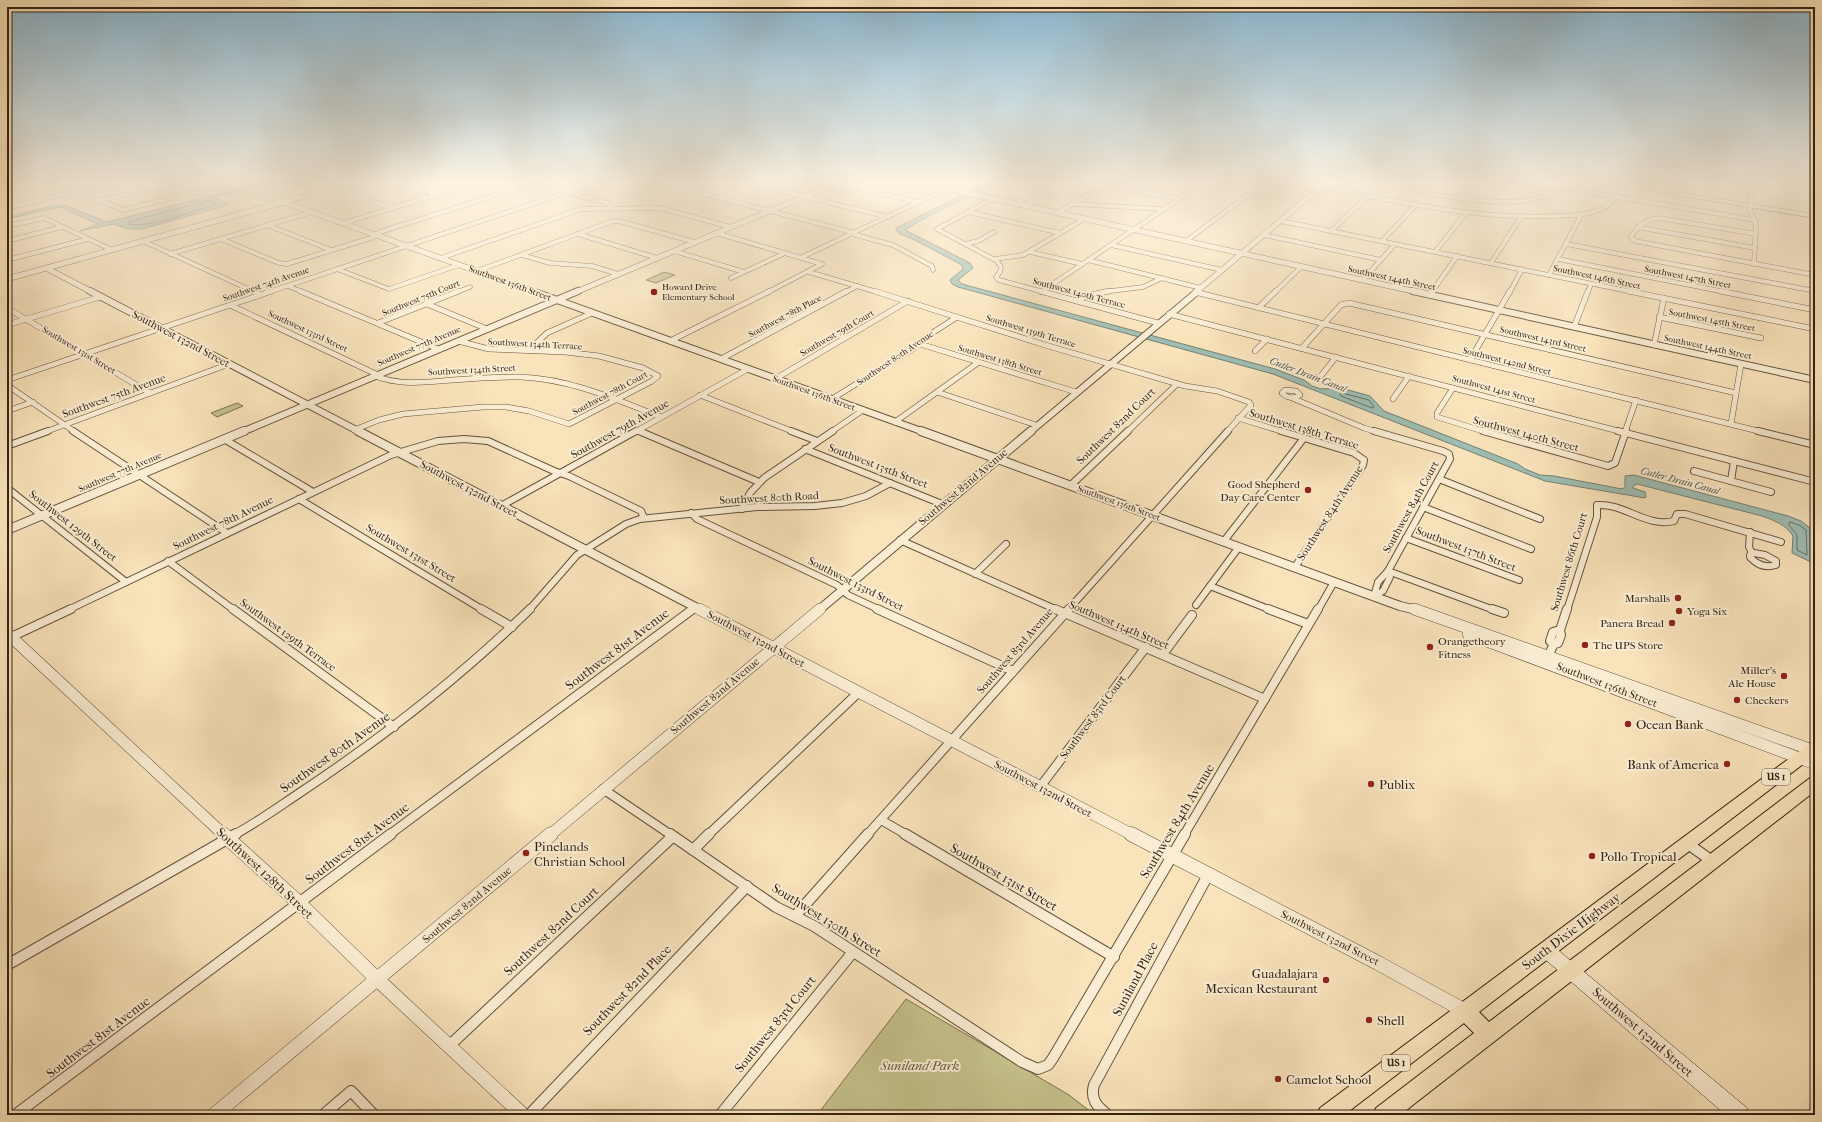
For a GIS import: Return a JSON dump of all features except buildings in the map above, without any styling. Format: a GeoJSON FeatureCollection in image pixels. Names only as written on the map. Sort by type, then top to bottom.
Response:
{"type":"FeatureCollection","features":[{"type":"Feature","properties":{"kind":"highway","name":"South Dixie Highway"},"geometry":{"type":"LineString","coordinates":[[1327,1115],[1688,844],[1811,754]]}},
{"type":"Feature","properties":{"kind":"highway","name":"US 1"},"geometry":{"type":"LineString","coordinates":[[1383,1115],[1815,782]]}},
{"type":"Feature","properties":{"kind":"highway"},"geometry":{"type":"LineString","coordinates":[[1465,1011],[1488,1034]]}},
{"type":"Feature","properties":{"kind":"main road","name":"Southwest 132nd Street"},"geometry":{"type":"LineString","coordinates":[[1546,950],[1738,1114]]}},
{"type":"Feature","properties":{"kind":"street"},"geometry":{"type":"LineString","coordinates":[[7,241],[33,234]]}},
{"type":"Feature","properties":{"kind":"street"},"geometry":{"type":"LineString","coordinates":[[79,234],[112,250]]}},
{"type":"Feature","properties":{"kind":"street"},"geometry":{"type":"LineString","coordinates":[[7,279],[170,234]]}},
{"type":"Feature","properties":{"kind":"street"},"geometry":{"type":"LineString","coordinates":[[170,254],[236,234]]}},
{"type":"Feature","properties":{"kind":"street"},"geometry":{"type":"LineString","coordinates":[[291,234],[331,250]]}},
{"type":"Feature","properties":{"kind":"street","name":"Southwest 74th Avenue"},"geometry":{"type":"LineString","coordinates":[[7,380],[440,234]]}},
{"type":"Feature","properties":{"kind":"street"},"geometry":{"type":"LineString","coordinates":[[441,258],[509,234]]}},
{"type":"Feature","properties":{"kind":"street"},"geometry":{"type":"LineString","coordinates":[[477,271],[577,234]]}},
{"type":"Feature","properties":{"kind":"street"},"geometry":{"type":"LineString","coordinates":[[579,234],[657,258]]}},
{"type":"Feature","properties":{"kind":"street"},"geometry":{"type":"LineString","coordinates":[[665,234],[694,242]]}},
{"type":"Feature","properties":{"kind":"street","name":"Southwest 77th Avenue"},"geometry":{"type":"LineString","coordinates":[[7,530],[713,234]]}},
{"type":"Feature","properties":{"kind":"street"},"geometry":{"type":"LineString","coordinates":[[670,341],[819,267],[821,264],[802,257],[721,234]]}},
{"type":"Feature","properties":{"kind":"street"},"geometry":{"type":"LineString","coordinates":[[802,257],[850,234]]}},
{"type":"Feature","properties":{"kind":"street"},"geometry":{"type":"LineString","coordinates":[[857,234],[895,246],[932,266],[933,270]]}},
{"type":"Feature","properties":{"kind":"street"},"geometry":{"type":"LineString","coordinates":[[947,234],[995,260],[1018,257],[1030,252],[1058,234]]}},
{"type":"Feature","properties":{"kind":"street"},"geometry":{"type":"LineString","coordinates":[[966,244],[978,241],[990,234]]}},
{"type":"Feature","properties":{"kind":"street"},"geometry":{"type":"LineString","coordinates":[[1041,292],[1127,234]]}},
{"type":"Feature","properties":{"kind":"street","name":"Southwest 144th Street"},"geometry":{"type":"LineString","coordinates":[[1155,234],[1815,380]]}},
{"type":"Feature","properties":{"kind":"street"},"geometry":{"type":"LineString","coordinates":[[1186,241],[1195,234]]}},
{"type":"Feature","properties":{"kind":"street","name":"Southwest 146th Street"},"geometry":{"type":"LineString","coordinates":[[1351,234],[1815,329]]}},
{"type":"Feature","properties":{"kind":"street"},"geometry":{"type":"LineString","coordinates":[[1382,241],[1388,234]]}},
{"type":"Feature","properties":{"kind":"street"},"geometry":{"type":"LineString","coordinates":[[1435,252],[1449,234]]}},
{"type":"Feature","properties":{"kind":"street"},"geometry":{"type":"LineString","coordinates":[[1491,263],[1510,234]]}},
{"type":"Feature","properties":{"kind":"street"},"geometry":{"type":"LineString","coordinates":[[1549,275],[1571,234]]}},
{"type":"Feature","properties":{"kind":"street"},"geometry":{"type":"LineString","coordinates":[[1633,234],[1631,237],[1635,241],[1815,275]]}},
{"type":"Feature","properties":{"kind":"street"},"geometry":{"type":"LineString","coordinates":[[1678,234],[1755,248]]}},
{"type":"Feature","properties":{"kind":"street"},"geometry":{"type":"LineString","coordinates":[[1754,264],[1756,234]]}},
{"type":"Feature","properties":{"kind":"street","name":"Southwest 136th Street"},"geometry":{"type":"LineString","coordinates":[[376,235],[997,458],[1400,606],[1416,609],[1549,660],[1811,754]]}},
{"type":"Feature","properties":{"kind":"street"},"geometry":{"type":"LineString","coordinates":[[220,239],[284,264],[376,235]]}},
{"type":"Feature","properties":{"kind":"street"},"geometry":{"type":"LineString","coordinates":[[1264,235],[1381,260]]}},
{"type":"Feature","properties":{"kind":"street","name":"Southwest 82nd Avenue"},"geometry":{"type":"LineString","coordinates":[[214,1115],[378,980],[603,789],[1264,235]]}},
{"type":"Feature","properties":{"kind":"street"},"geometry":{"type":"LineString","coordinates":[[7,260],[88,239]]}},
{"type":"Feature","properties":{"kind":"street"},"geometry":{"type":"LineString","coordinates":[[143,242],[261,294]]}},
{"type":"Feature","properties":{"kind":"street"},"geometry":{"type":"LineString","coordinates":[[1363,280],[1395,244]]}},
{"type":"Feature","properties":{"kind":"street"},"geometry":{"type":"LineString","coordinates":[[1566,244],[1815,291]]}},
{"type":"Feature","properties":{"kind":"street"},"geometry":{"type":"LineString","coordinates":[[1111,245],[1222,270]]}},
{"type":"Feature","properties":{"kind":"street"},"geometry":{"type":"LineString","coordinates":[[674,250],[744,272]]}},
{"type":"Feature","properties":{"kind":"street"},"geometry":{"type":"LineString","coordinates":[[1030,252],[1082,264]]}},
{"type":"Feature","properties":{"kind":"street"},"geometry":{"type":"LineString","coordinates":[[730,278],[785,253]]}},
{"type":"Feature","properties":{"kind":"street"},"geometry":{"type":"LineString","coordinates":[[522,255],[550,263],[592,266],[618,274]]}},
{"type":"Feature","properties":{"kind":"street"},"geometry":{"type":"LineString","coordinates":[[1430,295],[1457,256]]}},
{"type":"Feature","properties":{"kind":"street","name":"Southwest 147th Street"},"geometry":{"type":"LineString","coordinates":[[1558,259],[1815,310]]}},
{"type":"Feature","properties":{"kind":"street","name":"Southwest 140th Terrace"},"geometry":{"type":"LineString","coordinates":[[995,260],[1001,269],[996,279],[1158,323]]}},
{"type":"Feature","properties":{"kind":"street"},"geometry":{"type":"LineString","coordinates":[[1088,260],[1201,288]]}},
{"type":"Feature","properties":{"kind":"street"},"geometry":{"type":"LineString","coordinates":[[337,269],[389,289],[459,265]]}},
{"type":"Feature","properties":{"kind":"street"},"geometry":{"type":"LineString","coordinates":[[1258,308],[1301,267]]}},
{"type":"Feature","properties":{"kind":"street","name":"Southwest 132nd Street"},"geometry":{"type":"LineString","coordinates":[[46,268],[1431,991],[1465,1011]]}},
{"type":"Feature","properties":{"kind":"street"},"geometry":{"type":"LineString","coordinates":[[1470,360],[1500,310],[1522,269]]}},
{"type":"Feature","properties":{"kind":"street","name":"Southwest 139th Terrace"},"geometry":{"type":"LineString","coordinates":[[809,272],[1177,384],[1218,391],[1249,402]]}},
{"type":"Feature","properties":{"kind":"street"},"geometry":{"type":"LineString","coordinates":[[1076,301],[1091,294],[1150,284],[1162,278]]}},
{"type":"Feature","properties":{"kind":"street"},"geometry":{"type":"LineString","coordinates":[[1574,327],[1591,284]]}},
{"type":"Feature","properties":{"kind":"street"},"geometry":{"type":"LineString","coordinates":[[288,286],[438,349]]}},
{"type":"Feature","properties":{"kind":"street","name":"Southwest 78th Place"},"geometry":{"type":"LineString","coordinates":[[721,359],[857,286]]}},
{"type":"Feature","properties":{"kind":"street","name":"Southwest 75th Court"},"geometry":{"type":"LineString","coordinates":[[378,324],[470,287]]}},
{"type":"Feature","properties":{"kind":"street","name":"Southwest 142nd Street"},"geometry":{"type":"LineString","coordinates":[[1195,292],[1815,445]]}},
{"type":"Feature","properties":{"kind":"street"},"geometry":{"type":"LineString","coordinates":[[7,325],[100,297]]}},
{"type":"Feature","properties":{"kind":"street"},"geometry":{"type":"LineString","coordinates":[[1654,345],[1664,298]]}},
{"type":"Feature","properties":{"kind":"street","name":"Southwest 79th Court"},"geometry":{"type":"LineString","coordinates":[[775,379],[908,301]]}},
{"type":"Feature","properties":{"kind":"street","name":"Southwest 143rd Street"},"geometry":{"type":"LineString","coordinates":[[1324,324],[1341,305],[1346,303],[1736,393]]}},
{"type":"Feature","properties":{"kind":"street"},"geometry":{"type":"LineString","coordinates":[[427,304],[487,329]]}},
{"type":"Feature","properties":{"kind":"street","name":"Southwest 133rd Street"},"geometry":{"type":"LineString","coordinates":[[230,305],[376,375]]}},
{"type":"Feature","properties":{"kind":"street","name":"Southwest 131st Street"},"geometry":{"type":"LineString","coordinates":[[7,308],[150,393]]}},
{"type":"Feature","properties":{"kind":"street"},"geometry":{"type":"LineString","coordinates":[[528,351],[547,333],[592,313]]}},
{"type":"Feature","properties":{"kind":"street","name":"Southwest 141st Street"},"geometry":{"type":"LineString","coordinates":[[1169,314],[1815,482]]}},
{"type":"Feature","properties":{"kind":"street","name":"Southwest 80th Avenue"},"geometry":{"type":"LineString","coordinates":[[832,400],[920,344],[923,339],[958,317]]}},
{"type":"Feature","properties":{"kind":"street","name":"Southwest 145th Street"},"geometry":{"type":"LineString","coordinates":[[1659,317],[1761,338]]}},
{"type":"Feature","properties":{"kind":"street"},"geometry":{"type":"LineString","coordinates":[[1302,348],[1324,324]]}},
{"type":"Feature","properties":{"kind":"street"},"geometry":{"type":"LineString","coordinates":[[1255,351],[1267,339]]}},
{"type":"Feature","properties":{"kind":"street","name":"Southwest 134th Terrace"},"geometry":{"type":"LineString","coordinates":[[458,341],[483,349],[570,353],[614,360],[649,370],[658,376]]}},
{"type":"Feature","properties":{"kind":"street","name":"Southwest 138th Street"},"geometry":{"type":"LineString","coordinates":[[920,344],[1076,392]]}},
{"type":"Feature","properties":{"kind":"street"},"geometry":{"type":"LineString","coordinates":[[1320,377],[1336,357]]}},
{"type":"Feature","properties":{"kind":"street"},"geometry":{"type":"LineString","coordinates":[[894,422],[979,362]]}},
{"type":"Feature","properties":{"kind":"street","name":"Southwest 75th Avenue"},"geometry":{"type":"LineString","coordinates":[[7,446],[229,364]]}},
{"type":"Feature","properties":{"kind":"street"},"geometry":{"type":"LineString","coordinates":[[1731,424],[1741,364]]}},
{"type":"Feature","properties":{"kind":"street","name":"Southwest 79th Avenue"},"geometry":{"type":"LineString","coordinates":[[502,506],[748,369]]}},
{"type":"Feature","properties":{"kind":"street","name":"Southwest 134th Street"},"geometry":{"type":"LineString","coordinates":[[376,375],[389,382],[406,384],[497,377],[538,378],[577,385],[618,399],[661,417]]}},
{"type":"Feature","properties":{"kind":"street","name":"Southwest 78th Court"},"geometry":{"type":"LineString","coordinates":[[354,430],[379,420],[403,414],[483,407],[506,407],[529,410],[568,424],[652,381],[658,376]]}},
{"type":"Feature","properties":{"kind":"street"},"geometry":{"type":"LineString","coordinates":[[1393,400],[1409,376]]}},
{"type":"Feature","properties":{"kind":"street","name":"Southwest 82nd Court"},"geometry":{"type":"LineString","coordinates":[[1071,485],[1177,384]]}},
{"type":"Feature","properties":{"kind":"street"},"geometry":{"type":"LineString","coordinates":[[7,385],[66,424],[138,475],[227,533]]}},
{"type":"Feature","properties":{"kind":"street","name":"Southwest 140th Street"},"geometry":{"type":"LineString","coordinates":[[1453,388],[1437,413],[1438,418],[1456,425],[1610,466],[1615,463],[1626,432]]}},
{"type":"Feature","properties":{"kind":"street"},"geometry":{"type":"LineString","coordinates":[[937,392],[1036,425]]}},
{"type":"Feature","properties":{"kind":"street","name":"Southwest 135th Street"},"geometry":{"type":"LineString","coordinates":[[700,395],[817,441]]}},
{"type":"Feature","properties":{"kind":"street","name":"Southwest 84th Court"},"geometry":{"type":"LineString","coordinates":[[1292,398],[1364,428],[1448,453],[1450,458],[1388,571],[1390,577],[1383,591],[1374,596]]}},
{"type":"Feature","properties":{"kind":"street"},"geometry":{"type":"LineString","coordinates":[[1626,432],[1636,400]]}},
{"type":"Feature","properties":{"kind":"street"},"geometry":{"type":"LineString","coordinates":[[7,411],[33,402]]}},
{"type":"Feature","properties":{"kind":"street","name":"Southwest 83rd Avenue"},"geometry":{"type":"LineString","coordinates":[[795,916],[1151,515],[1250,406],[1249,402]]}},
{"type":"Feature","properties":{"kind":"street"},"geometry":{"type":"LineString","coordinates":[[742,509],[747,497],[759,482],[863,410]]}},
{"type":"Feature","properties":{"kind":"street","name":"Southwest 138th Terrace"},"geometry":{"type":"LineString","coordinates":[[1238,418],[1354,453],[1363,459]]}},
{"type":"Feature","properties":{"kind":"street"},"geometry":{"type":"LineString","coordinates":[[637,430],[759,482]]}},
{"type":"Feature","properties":{"kind":"street"},"geometry":{"type":"LineString","coordinates":[[1224,541],[1304,438]]}},
{"type":"Feature","properties":{"kind":"street"},"geometry":{"type":"LineString","coordinates":[[224,439],[313,492]]}},
{"type":"Feature","properties":{"kind":"street","name":"Southwest 78th Avenue"},"geometry":{"type":"LineString","coordinates":[[8,636],[126,582],[313,492],[398,453],[425,443],[476,439],[492,442],[561,473]]}},
{"type":"Feature","properties":{"kind":"street","name":"Southwest 135th Street"},"geometry":{"type":"LineString","coordinates":[[805,449],[942,504]]}},
{"type":"Feature","properties":{"kind":"street","name":"Southwest 84th Avenue"},"geometry":{"type":"LineString","coordinates":[[1295,567],[1363,465],[1363,459]]}},
{"type":"Feature","properties":{"kind":"street"},"geometry":{"type":"LineString","coordinates":[[1731,481],[1734,461]]}},
{"type":"Feature","properties":{"kind":"street"},"geometry":{"type":"LineString","coordinates":[[1694,471],[1771,492]]}},
{"type":"Feature","properties":{"kind":"street"},"geometry":{"type":"LineString","coordinates":[[561,473],[640,511],[644,518]]}},
{"type":"Feature","properties":{"kind":"street"},"geometry":{"type":"LineString","coordinates":[[1439,479],[1540,519]]}},
{"type":"Feature","properties":{"kind":"street","name":"Southwest 80th Road"},"geometry":{"type":"LineString","coordinates":[[644,518],[742,509],[842,503],[866,496],[890,483]]}},
{"type":"Feature","properties":{"kind":"street","name":"Southwest 129th Street"},"geometry":{"type":"LineString","coordinates":[[7,488],[126,582]]}},
{"type":"Feature","properties":{"kind":"street","name":"Southwest 131st Street"},"geometry":{"type":"LineString","coordinates":[[299,499],[512,627]]}},
{"type":"Feature","properties":{"kind":"street","name":"Southwest 86th Court"},"geometry":{"type":"LineString","coordinates":[[1549,660],[1554,644],[1558,643],[1561,635],[1560,630],[1597,517],[1597,505],[1607,504],[1664,523],[1673,522],[1677,514],[1685,514],[1781,542]]}},
{"type":"Feature","properties":{"kind":"street"},"geometry":{"type":"LineString","coordinates":[[1423,507],[1531,549]]}},
{"type":"Feature","properties":{"kind":"street","name":"Southwest 133rd Street"},"geometry":{"type":"LineString","coordinates":[[691,513],[697,519],[837,584],[848,595],[1012,672]]}},
{"type":"Feature","properties":{"kind":"street","name":"Southwest 80th Avenue"},"geometry":{"type":"LineString","coordinates":[[7,965],[228,839],[339,768],[394,727],[457,676],[512,627],[577,555],[626,524],[644,518]]}},
{"type":"Feature","properties":{"kind":"street"},"geometry":{"type":"LineString","coordinates":[[1750,532],[1749,549],[1752,554],[1750,557],[1757,563],[1771,567],[1776,565],[1773,559],[1761,554],[1750,544]]}},
{"type":"Feature","properties":{"kind":"street","name":"Southwest 137th Street"},"geometry":{"type":"LineString","coordinates":[[1406,538],[1519,580]]}},
{"type":"Feature","properties":{"kind":"street","name":"Southwest 134th Street"},"geometry":{"type":"LineString","coordinates":[[900,540],[1064,613],[1163,654],[1265,699]]}},
{"type":"Feature","properties":{"kind":"street"},"geometry":{"type":"LineString","coordinates":[[975,574],[1006,544]]}},
{"type":"Feature","properties":{"kind":"street"},"geometry":{"type":"LineString","coordinates":[[1196,605],[1239,547]]}},
{"type":"Feature","properties":{"kind":"street"},"geometry":{"type":"LineString","coordinates":[[1752,554],[1761,554]]}},
{"type":"Feature","properties":{"kind":"street","name":"Southwest 129th Terrace"},"geometry":{"type":"LineString","coordinates":[[168,561],[394,727]]}},
{"type":"Feature","properties":{"kind":"street"},"geometry":{"type":"LineString","coordinates":[[1388,571],[1504,613]]}},
{"type":"Feature","properties":{"kind":"street","name":"Southwest 84th Avenue"},"geometry":{"type":"LineString","coordinates":[[1038,1069],[1048,1065],[1053,1058],[1334,582]]}},
{"type":"Feature","properties":{"kind":"street"},"geometry":{"type":"LineString","coordinates":[[1210,586],[1308,624]]}},
{"type":"Feature","properties":{"kind":"street","name":"Southwest 81st Avenue"},"geometry":{"type":"LineString","coordinates":[[15,1115],[696,607]]}},
{"type":"Feature","properties":{"kind":"street"},"geometry":{"type":"LineString","coordinates":[[1163,654],[1192,615]]}},
{"type":"Feature","properties":{"kind":"street","name":"Southwest 128th Street"},"geometry":{"type":"LineString","coordinates":[[8,636],[299,903],[378,980],[523,1115]]}},
{"type":"Feature","properties":{"kind":"street","name":"Southwest 83rd Court"},"geometry":{"type":"LineString","coordinates":[[1040,787],[1146,647]]}},
{"type":"Feature","properties":{"kind":"street"},"geometry":{"type":"LineString","coordinates":[[693,850],[858,692]]}},
{"type":"Feature","properties":{"kind":"street","name":"Southwest 130th Street"},"geometry":{"type":"LineString","coordinates":[[603,789],[776,907],[814,926],[1022,1062],[1038,1069]]}},
{"type":"Feature","properties":{"kind":"street","name":"Southwest 131st Street"},"geometry":{"type":"LineString","coordinates":[[881,820],[1114,957]]}},
{"type":"Feature","properties":{"kind":"street","name":"Southwest 82nd Court"},"geometry":{"type":"LineString","coordinates":[[449,1046],[672,837]]}},
{"type":"Feature","properties":{"kind":"street"},"geometry":{"type":"LineString","coordinates":[[1688,844],[1712,861]]}},
{"type":"Feature","properties":{"kind":"street","name":"Suniland Place"},"geometry":{"type":"LineString","coordinates":[[1108,1115],[1099,1109],[1092,1098],[1094,1085],[1208,875]]}},
{"type":"Feature","properties":{"kind":"street","name":"Southwest 82nd Place"},"geometry":{"type":"LineString","coordinates":[[529,1115],[747,886]]}},
{"type":"Feature","properties":{"kind":"street","name":"Southwest 83rd Court"},"geometry":{"type":"LineString","coordinates":[[720,1115],[853,952]]}},
{"type":"Feature","properties":{"kind":"street"},"geometry":{"type":"LineString","coordinates":[[323,1115],[351,1091],[374,1115]]}},
{"type":"Feature","properties":{"kind":"green space"},"geometry":{"type":"Polygon","coordinates":[[[664,272],[675,275],[656,283],[646,280],[664,272]]]}},
{"type":"Feature","properties":{"kind":"green space"},"geometry":{"type":"Polygon","coordinates":[[[237,403],[243,406],[217,417],[211,413],[237,403]]]}},
{"type":"Feature","properties":{"kind":"green space","name":"Suniland Park"},"geometry":{"type":"Polygon","coordinates":[[[906,999],[1069,1095],[1095,1115],[817,1115],[906,999]]]}},
{"type":"Feature","properties":{"kind":"water"},"geometry":{"type":"Polygon","coordinates":[[[901,234],[914,234],[970,263],[973,268],[958,280],[962,284],[1275,369],[1304,380],[1312,386],[1321,389],[1341,388],[1370,396],[1384,411],[1518,464],[1525,469],[1540,475],[1554,476],[1622,489],[1625,487],[1625,476],[1634,475],[1788,516],[1801,521],[1810,528],[1810,547],[1815,554],[1815,564],[1792,553],[1793,536],[1790,532],[1779,523],[1762,516],[1637,484],[1634,485],[1633,488],[1645,492],[1645,498],[1545,481],[1273,374],[958,287],[952,284],[950,280],[963,269],[962,265],[911,238],[901,234]]]}},
{"type":"Feature","properties":{"kind":"place","name":"Howard Drive Elementary School"},"geometry":{"type":"Point","coordinates":[654,292]}},
{"type":"Feature","properties":{"kind":"place","name":"Good Shepherd Day Care Center"},"geometry":{"type":"Point","coordinates":[1308,490]}},
{"type":"Feature","properties":{"kind":"place","name":"Marshalls"},"geometry":{"type":"Point","coordinates":[1678,598]}},
{"type":"Feature","properties":{"kind":"place","name":"Yoga Six"},"geometry":{"type":"Point","coordinates":[1679,611]}},
{"type":"Feature","properties":{"kind":"place","name":"Panera Bread"},"geometry":{"type":"Point","coordinates":[1672,623]}},
{"type":"Feature","properties":{"kind":"place","name":"The UPS Store"},"geometry":{"type":"Point","coordinates":[1585,645]}},
{"type":"Feature","properties":{"kind":"place","name":"Orangetheory Fitness"},"geometry":{"type":"Point","coordinates":[1430,647]}},
{"type":"Feature","properties":{"kind":"place","name":"Miller's Ale House"},"geometry":{"type":"Point","coordinates":[1784,676]}},
{"type":"Feature","properties":{"kind":"place","name":"Checkers"},"geometry":{"type":"Point","coordinates":[1737,700]}},
{"type":"Feature","properties":{"kind":"place","name":"Ocean Bank"},"geometry":{"type":"Point","coordinates":[1628,724]}},
{"type":"Feature","properties":{"kind":"place","name":"Bank of America"},"geometry":{"type":"Point","coordinates":[1727,764]}},
{"type":"Feature","properties":{"kind":"place","name":"Publix"},"geometry":{"type":"Point","coordinates":[1371,784]}},
{"type":"Feature","properties":{"kind":"place","name":"Pinelands Christian School"},"geometry":{"type":"Point","coordinates":[526,853]}},
{"type":"Feature","properties":{"kind":"place","name":"Pollo Tropical"},"geometry":{"type":"Point","coordinates":[1592,856]}},
{"type":"Feature","properties":{"kind":"place","name":"Guadalajara Mexican Restaurant"},"geometry":{"type":"Point","coordinates":[1326,980]}},
{"type":"Feature","properties":{"kind":"place","name":"Shell"},"geometry":{"type":"Point","coordinates":[1369,1020]}},
{"type":"Feature","properties":{"kind":"place","name":"Camelot School"},"geometry":{"type":"Point","coordinates":[1278,1079]}},
{"type":"Feature","properties":{"kind":"water label","name":"Cutler Drain Canal"},"geometry":{"type":"Point","coordinates":[1308,375]}},
{"type":"Feature","properties":{"kind":"water label","name":"Cutler Drain Canal"},"geometry":{"type":"Point","coordinates":[1680,481]}}]}
